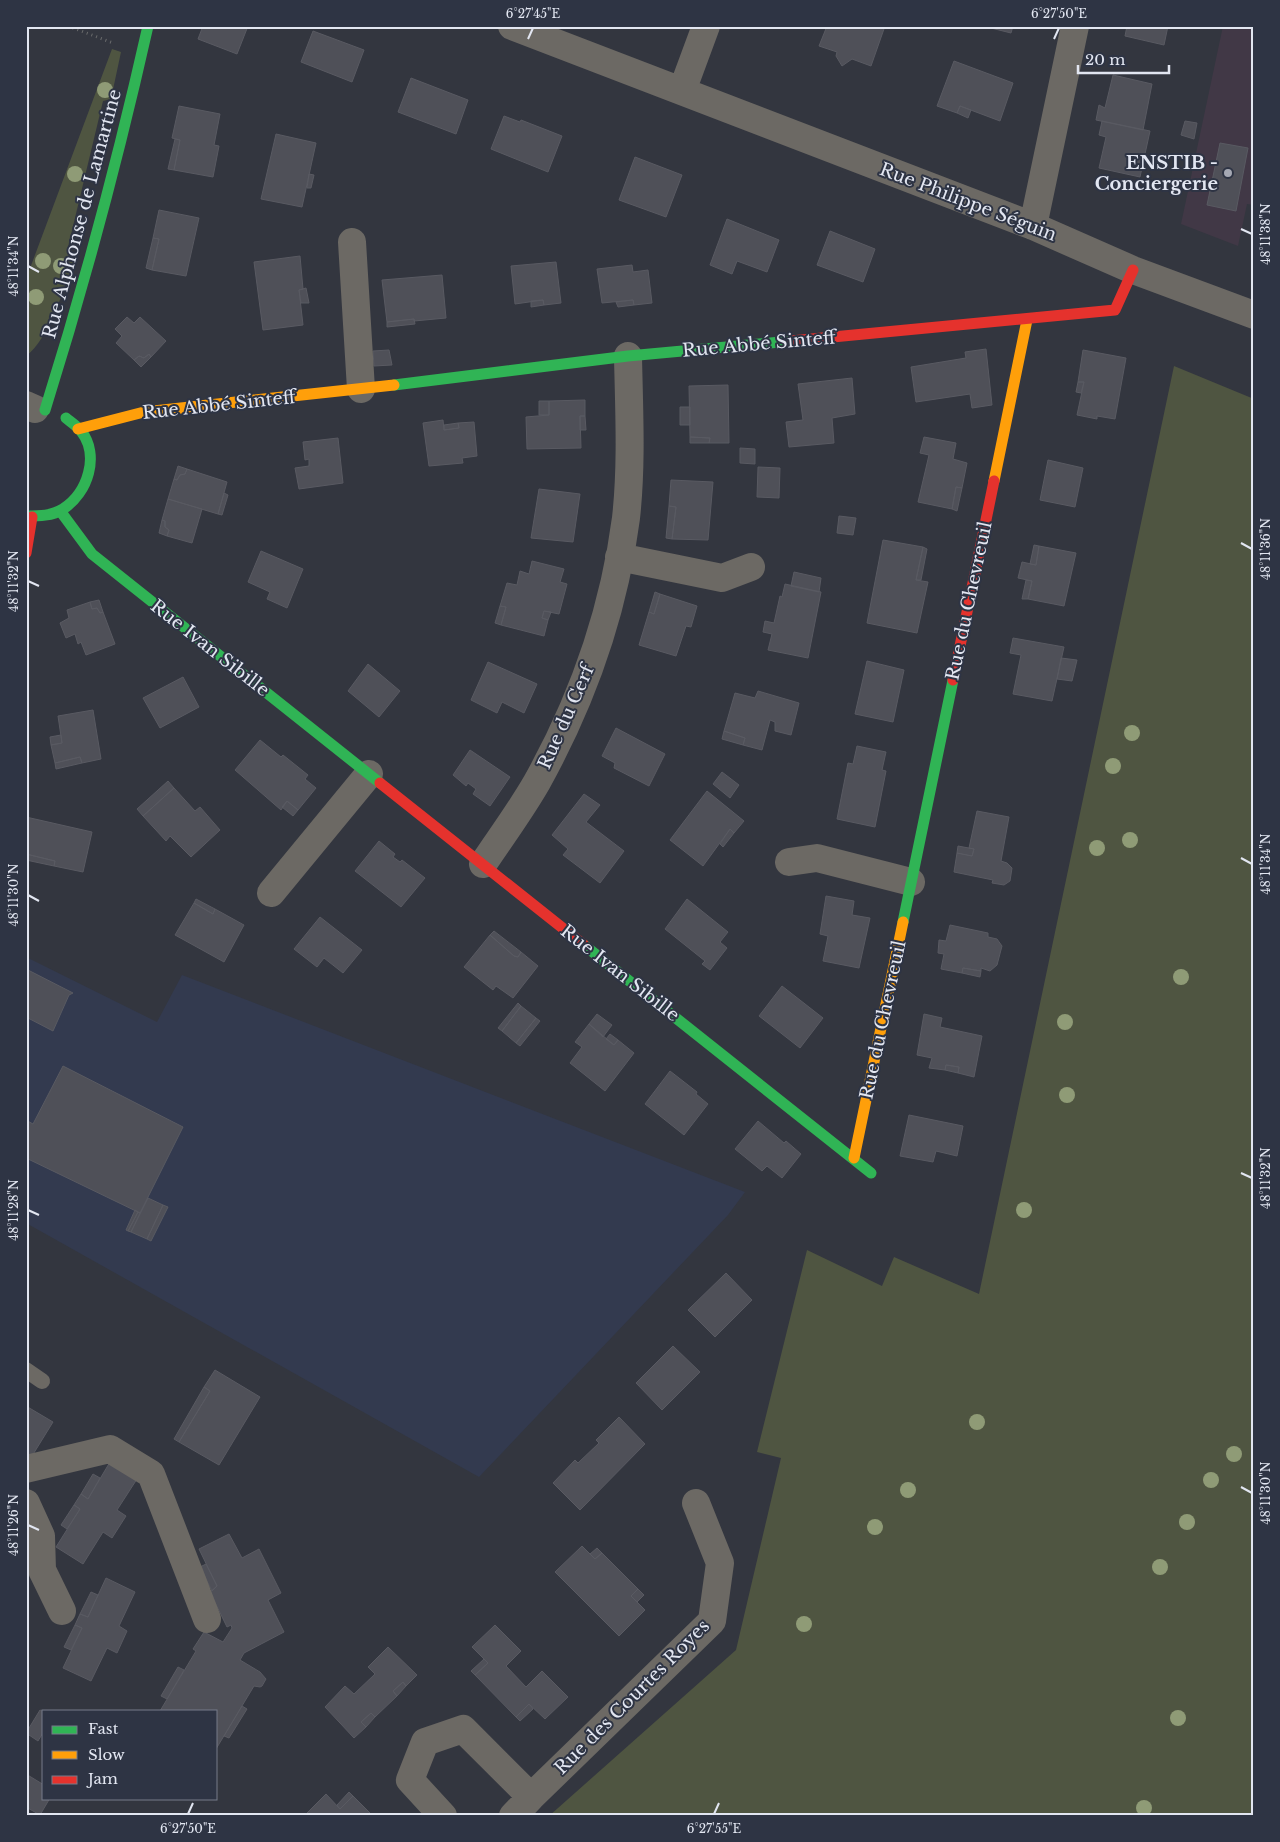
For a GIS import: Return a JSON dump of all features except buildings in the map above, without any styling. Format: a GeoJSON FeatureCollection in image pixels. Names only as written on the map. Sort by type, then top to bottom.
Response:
{"type":"FeatureCollection","features":[{"type":"Feature","properties":{"kind":"street","name":"Rue Alphonse de Lamartine"},"geometry":{"type":"LineString","coordinates":[[33,408],[67,340],[106,208],[148,26]]}},
{"type":"Feature","properties":{"kind":"street","name":"Rue Philippe Séguin"},"geometry":{"type":"LineString","coordinates":[[512,26],[1033,226],[1133,270],[1254,315]]}},
{"type":"Feature","properties":{"kind":"street"},"geometry":{"type":"LineString","coordinates":[[682,91],[706,26]]}},
{"type":"Feature","properties":{"kind":"street"},"geometry":{"type":"LineString","coordinates":[[1033,226],[1075,26]]}},
{"type":"Feature","properties":{"kind":"street"},"geometry":{"type":"LineString","coordinates":[[352,242],[361,389]]}},
{"type":"Feature","properties":{"kind":"street","name":"Rue Abbé Sinteff"},"geometry":{"type":"LineString","coordinates":[[78,429],[144,412],[361,389],[628,356],[1027,320],[1115,310],[1133,270]]}},
{"type":"Feature","properties":{"kind":"street","name":"Rue du Chevreuil"},"geometry":{"type":"LineString","coordinates":[[854,1158],[1027,320]]}},
{"type":"Feature","properties":{"kind":"street","name":"Rue du Cerf"},"geometry":{"type":"LineString","coordinates":[[483,864],[536,783],[555,746],[577,698],[599,638],[616,583],[626,517],[629,452],[628,356]]}},
{"type":"Feature","properties":{"kind":"street"},"geometry":{"type":"LineString","coordinates":[[26,553],[29,516],[47,516],[61,512],[74,502],[84,489],[89,474],[90,458],[87,442],[69,420],[33,408]]}},
{"type":"Feature","properties":{"kind":"street","name":"Rue Ivan Sibille"},"geometry":{"type":"LineString","coordinates":[[61,512],[92,554],[871,1173]]}},
{"type":"Feature","properties":{"kind":"street"},"geometry":{"type":"LineString","coordinates":[[619,557],[722,578],[752,567]]}},
{"type":"Feature","properties":{"kind":"street"},"geometry":{"type":"LineString","coordinates":[[271,893],[369,774]]}},
{"type":"Feature","properties":{"kind":"street"},"geometry":{"type":"LineString","coordinates":[[790,862],[817,858],[911,882]]}},
{"type":"Feature","properties":{"kind":"street"},"geometry":{"type":"LineString","coordinates":[[26,1469],[110,1449],[150,1474],[207,1619]]}},
{"type":"Feature","properties":{"kind":"street","name":"Rue des Courtes Royes"},"geometry":{"type":"LineString","coordinates":[[443,1816],[410,1780],[425,1742],[463,1729],[522,1806],[712,1621],[720,1563],[696,1503]]}},
{"type":"Feature","properties":{"kind":"street"},"geometry":{"type":"LineString","coordinates":[[26,1504],[41,1536],[42,1570],[62,1611]]}},
{"type":"Feature","properties":{"kind":"lane"},"geometry":{"type":"LineString","coordinates":[[26,1370],[42,1381]]}},
{"type":"Feature","properties":{"kind":"path"},"geometry":{"type":"LineString","coordinates":[[68,26],[142,53]]}},
{"type":"Feature","properties":{"kind":"shaded area"},"geometry":{"type":"Polygon","coordinates":[[[1223,26],[1254,26],[1254,205],[1247,204],[1238,246],[1181,224],[1223,26]]]}},
{"type":"Feature","properties":{"kind":"shaded area"},"geometry":{"type":"Polygon","coordinates":[[[26,957],[157,1022],[182,975],[745,1192],[728,1215],[479,1477],[26,1223],[26,957]]]}},
{"type":"Feature","properties":{"kind":"green space"},"geometry":{"type":"Polygon","coordinates":[[[112,49],[121,52],[111,99],[103,101],[68,247],[75,258],[49,325],[42,338],[26,356],[26,279],[112,49]]]}},
{"type":"Feature","properties":{"kind":"green space"},"geometry":{"type":"Polygon","coordinates":[[[1174,366],[1254,399],[1254,1816],[549,1816],[736,1650],[781,1458],[757,1452],[807,1250],[882,1286],[894,1257],[979,1294],[1174,366]]]}},
{"type":"Feature","properties":{"kind":"traffic: fast"},"geometry":{"type":"LineString","coordinates":[[45,410],[101,219],[148,26]]}},
{"type":"Feature","properties":{"kind":"traffic: fast"},"geometry":{"type":"LineString","coordinates":[[394,385],[628,356],[791,341]]}},
{"type":"Feature","properties":{"kind":"traffic: fast"},"geometry":{"type":"LineString","coordinates":[[26,516],[41,516],[63,509],[72,502],[85,484],[90,462],[90,451],[81,431],[66,418]]}},
{"type":"Feature","properties":{"kind":"traffic: fast"},"geometry":{"type":"LineString","coordinates":[[61,512],[92,554],[380,783]]}},
{"type":"Feature","properties":{"kind":"traffic: fast"},"geometry":{"type":"LineString","coordinates":[[903,922],[953,680]]}},
{"type":"Feature","properties":{"kind":"traffic: fast"},"geometry":{"type":"LineString","coordinates":[[584,945],[871,1173]]}},
{"type":"Feature","properties":{"kind":"traffic: slow"},"geometry":{"type":"LineString","coordinates":[[994,481],[1027,320]]}},
{"type":"Feature","properties":{"kind":"traffic: slow"},"geometry":{"type":"LineString","coordinates":[[78,429],[144,412],[394,385]]}},
{"type":"Feature","properties":{"kind":"traffic: slow"},"geometry":{"type":"LineString","coordinates":[[854,1158],[903,922]]}},
{"type":"Feature","properties":{"kind":"traffic: jam"},"geometry":{"type":"LineString","coordinates":[[791,341],[1115,310],[1133,270]]}},
{"type":"Feature","properties":{"kind":"traffic: jam"},"geometry":{"type":"LineString","coordinates":[[953,680],[994,481]]}},
{"type":"Feature","properties":{"kind":"traffic: jam"},"geometry":{"type":"LineString","coordinates":[[26,553],[32,517]]}},
{"type":"Feature","properties":{"kind":"traffic: jam"},"geometry":{"type":"LineString","coordinates":[[380,783],[584,945]]}},
{"type":"Feature","properties":{"kind":"place","name":"ENSTIB - Conciergerie"},"geometry":{"type":"Point","coordinates":[1228,173]}}]}
